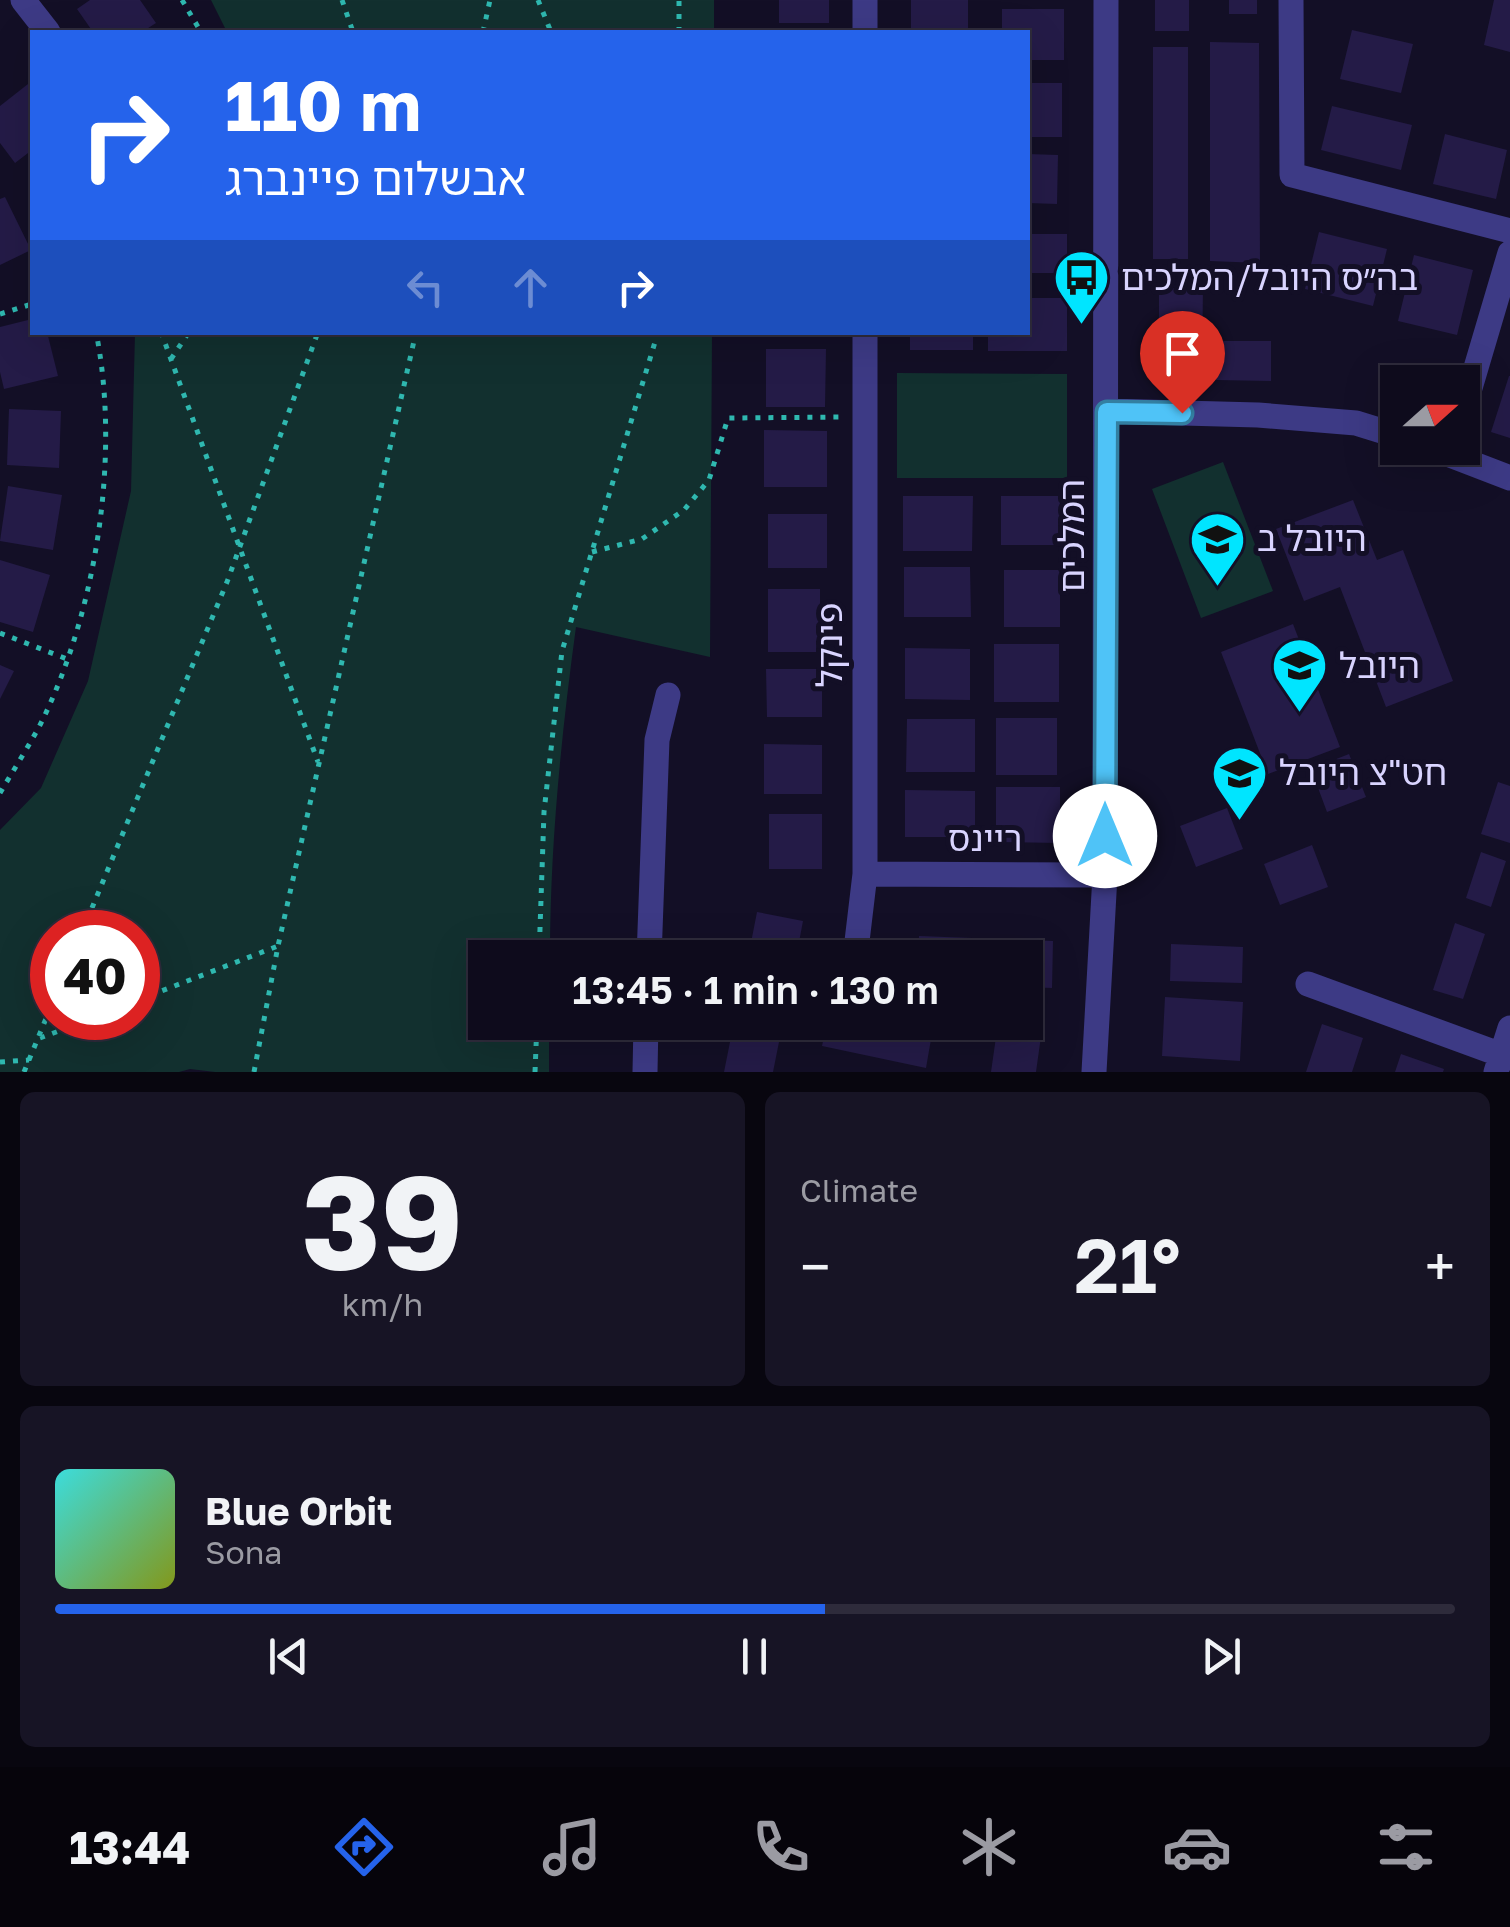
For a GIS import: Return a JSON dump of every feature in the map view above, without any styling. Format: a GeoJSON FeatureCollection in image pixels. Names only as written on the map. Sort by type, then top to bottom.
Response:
{"type":"FeatureCollection","features":[{"type":"Feature","properties":{"kind":"street"},"geometry":{"type":"LineString","coordinates":[[23,0],[46,30]]}},
{"type":"Feature","properties":{"kind":"street"},"geometry":{"type":"LineString","coordinates":[[865,0],[865,30]]}},
{"type":"Feature","properties":{"kind":"street","name":"המלכים"},"geometry":{"type":"LineString","coordinates":[[1094,1072],[1105,874],[1106,0]]}},
{"type":"Feature","properties":{"kind":"street"},"geometry":{"type":"LineString","coordinates":[[1291,0],[1292,175],[1510,231]]}},
{"type":"Feature","properties":{"kind":"street"},"geometry":{"type":"LineString","coordinates":[[1477,365],[1510,253]]}},
{"type":"Feature","properties":{"kind":"street","name":"פינקל"},"geometry":{"type":"LineString","coordinates":[[857,940],[865,874],[865,335]]}},
{"type":"Feature","properties":{"kind":"street"},"geometry":{"type":"LineString","coordinates":[[1107,412],[1258,414],[1356,423],[1380,430]]}},
{"type":"Feature","properties":{"kind":"street"},"geometry":{"type":"LineString","coordinates":[[1480,465],[1510,478]]}},
{"type":"Feature","properties":{"kind":"street"},"geometry":{"type":"LineString","coordinates":[[649,940],[657,740],[668,695]]}},
{"type":"Feature","properties":{"kind":"street","name":"ריינס"},"geometry":{"type":"LineString","coordinates":[[865,874],[1105,874]]}},
{"type":"Feature","properties":{"kind":"street"},"geometry":{"type":"LineString","coordinates":[[1308,984],[1503,1062],[1510,1028]]}},
{"type":"Feature","properties":{"kind":"street"},"geometry":{"type":"LineString","coordinates":[[645,1072],[646,1040]]}},
{"type":"Feature","properties":{"kind":"path"},"geometry":{"type":"LineString","coordinates":[[182,0],[199,30]]}},
{"type":"Feature","properties":{"kind":"path"},"geometry":{"type":"LineString","coordinates":[[342,0],[352,30]]}},
{"type":"Feature","properties":{"kind":"path"},"geometry":{"type":"LineString","coordinates":[[483,30],[490,0]]}},
{"type":"Feature","properties":{"kind":"path"},"geometry":{"type":"LineString","coordinates":[[538,0],[550,30]]}},
{"type":"Feature","properties":{"kind":"path"},"geometry":{"type":"LineString","coordinates":[[679,0],[679,30]]}},
{"type":"Feature","properties":{"kind":"path"},"geometry":{"type":"LineString","coordinates":[[0,314],[30,305]]}},
{"type":"Feature","properties":{"kind":"path"},"geometry":{"type":"LineString","coordinates":[[0,793],[40,726],[67,659],[93,566],[104,488],[105,413],[96,335]]}},
{"type":"Feature","properties":{"kind":"path"},"geometry":{"type":"LineString","coordinates":[[162,335],[319,764]]}},
{"type":"Feature","properties":{"kind":"path"},"geometry":{"type":"LineString","coordinates":[[171,360],[187,335]]}},
{"type":"Feature","properties":{"kind":"path"},"geometry":{"type":"LineString","coordinates":[[91,910],[240,548],[317,335]]}},
{"type":"Feature","properties":{"kind":"path"},"geometry":{"type":"LineString","coordinates":[[254,1072],[278,946],[415,335]]}},
{"type":"Feature","properties":{"kind":"path"},"geometry":{"type":"LineString","coordinates":[[540,940],[544,812],[562,652],[657,335]]}},
{"type":"Feature","properties":{"kind":"path"},"geometry":{"type":"LineString","coordinates":[[592,552],[642,539],[684,510],[709,480],[728,418],[865,418]]}},
{"type":"Feature","properties":{"kind":"path"},"geometry":{"type":"LineString","coordinates":[[0,633],[67,659]]}},
{"type":"Feature","properties":{"kind":"path"},"geometry":{"type":"LineString","coordinates":[[160,992],[278,946]]}},
{"type":"Feature","properties":{"kind":"path"},"geometry":{"type":"LineString","coordinates":[[24,1072],[38,1040]]}},
{"type":"Feature","properties":{"kind":"path"},"geometry":{"type":"LineString","coordinates":[[535,1072],[536,1040]]}},
{"type":"Feature","properties":{"kind":"path"},"geometry":{"type":"LineString","coordinates":[[0,1062],[29,1060]]}},
{"type":"Feature","properties":{"kind":"green space"},"geometry":{"type":"Polygon","coordinates":[[[211,0],[714,0],[714,30],[226,30],[211,0]]]}},
{"type":"Feature","properties":{"kind":"green space"},"geometry":{"type":"Polygon","coordinates":[[[135,335],[712,335],[710,657],[576,627],[557,792],[550,940],[468,940],[468,1040],[549,1040],[549,1072],[0,1072],[0,830],[41,788],[88,681],[131,491],[135,335]]]}},
{"type":"Feature","properties":{"kind":"green space"},"geometry":{"type":"Polygon","coordinates":[[[897,373],[1067,374],[1067,478],[897,478],[897,373]]]}},
{"type":"Feature","properties":{"kind":"green space"},"geometry":{"type":"Polygon","coordinates":[[[1223,462],[1273,591],[1201,618],[1152,489],[1223,462]]]}},
{"type":"Feature","properties":{"kind":"building"},"geometry":{"type":"Polygon","coordinates":[[[90,0],[140,0],[156,23],[145,30],[92,30],[77,9],[90,0]]]}},
{"type":"Feature","properties":{"kind":"building"},"geometry":{"type":"Polygon","coordinates":[[[779,0],[829,0],[829,23],[779,23],[779,0]]]}},
{"type":"Feature","properties":{"kind":"building"},"geometry":{"type":"Polygon","coordinates":[[[911,0],[968,0],[968,30],[911,30],[911,0]]]}},
{"type":"Feature","properties":{"kind":"building"},"geometry":{"type":"Polygon","coordinates":[[[1155,0],[1189,0],[1189,31],[1155,31],[1155,0]]]}},
{"type":"Feature","properties":{"kind":"building"},"geometry":{"type":"Polygon","coordinates":[[[1229,0],[1257,0],[1257,14],[1229,14],[1229,0]]]}},
{"type":"Feature","properties":{"kind":"building"},"geometry":{"type":"Polygon","coordinates":[[[1494,0],[1510,0],[1510,52],[1484,45],[1494,0]]]}},
{"type":"Feature","properties":{"kind":"building"},"geometry":{"type":"Polygon","coordinates":[[[1002,9],[1064,9],[1064,60],[1030,60],[1030,30],[1002,30],[1002,9]]]}},
{"type":"Feature","properties":{"kind":"building"},"geometry":{"type":"Polygon","coordinates":[[[1352,30],[1413,44],[1401,93],[1340,79],[1352,30]]]}},
{"type":"Feature","properties":{"kind":"building"},"geometry":{"type":"Polygon","coordinates":[[[1210,42],[1259,43],[1260,263],[1210,261],[1210,42]]]}},
{"type":"Feature","properties":{"kind":"building"},"geometry":{"type":"Polygon","coordinates":[[[1153,47],[1188,47],[1188,259],[1153,259],[1153,47]]]}},
{"type":"Feature","properties":{"kind":"building"},"geometry":{"type":"Polygon","coordinates":[[[1030,83],[1062,83],[1062,137],[1030,137],[1030,83]]]}},
{"type":"Feature","properties":{"kind":"building"},"geometry":{"type":"Polygon","coordinates":[[[28,84],[30,152],[15,163],[0,143],[0,106],[28,84]]]}},
{"type":"Feature","properties":{"kind":"building"},"geometry":{"type":"Polygon","coordinates":[[[1332,106],[1412,125],[1401,170],[1321,150],[1332,106]]]}},
{"type":"Feature","properties":{"kind":"building"},"geometry":{"type":"Polygon","coordinates":[[[1445,134],[1507,150],[1496,199],[1433,184],[1445,134]]]}},
{"type":"Feature","properties":{"kind":"building"},"geometry":{"type":"Polygon","coordinates":[[[1030,154],[1058,155],[1057,204],[1030,203],[1030,154]]]}},
{"type":"Feature","properties":{"kind":"building"},"geometry":{"type":"Polygon","coordinates":[[[5,197],[30,250],[0,265],[0,199],[5,197]]]}},
{"type":"Feature","properties":{"kind":"building"},"geometry":{"type":"Polygon","coordinates":[[[1319,232],[1387,249],[1373,306],[1305,289],[1319,232]]]}},
{"type":"Feature","properties":{"kind":"building"},"geometry":{"type":"Polygon","coordinates":[[[1030,234],[1067,234],[1067,273],[1030,273],[1030,234]]]}},
{"type":"Feature","properties":{"kind":"building"},"geometry":{"type":"Polygon","coordinates":[[[1414,255],[1473,270],[1457,335],[1398,321],[1414,255]]]}},
{"type":"Feature","properties":{"kind":"building"},"geometry":{"type":"Polygon","coordinates":[[[1159,285],[1203,285],[1202,371],[1159,370],[1159,285]]]}},
{"type":"Feature","properties":{"kind":"building"},"geometry":{"type":"Polygon","coordinates":[[[1030,298],[1067,298],[1067,351],[988,351],[988,335],[1030,335],[1030,298]]]}},
{"type":"Feature","properties":{"kind":"building"},"geometry":{"type":"Polygon","coordinates":[[[30,320],[30,335],[48,335],[58,376],[4,389],[0,327],[30,320]]]}},
{"type":"Feature","properties":{"kind":"building"},"geometry":{"type":"Polygon","coordinates":[[[910,335],[973,335],[973,350],[910,350],[910,335]]]}},
{"type":"Feature","properties":{"kind":"building"},"geometry":{"type":"Polygon","coordinates":[[[1216,341],[1271,341],[1271,381],[1216,380],[1216,341]]]}},
{"type":"Feature","properties":{"kind":"building"},"geometry":{"type":"Polygon","coordinates":[[[766,349],[826,349],[825,407],[766,407],[766,349]]]}},
{"type":"Feature","properties":{"kind":"building"},"geometry":{"type":"Polygon","coordinates":[[[1510,376],[1510,438],[1491,432],[1510,376]]]}},
{"type":"Feature","properties":{"kind":"building"},"geometry":{"type":"Polygon","coordinates":[[[9,409],[61,411],[59,468],[7,465],[9,409]]]}},
{"type":"Feature","properties":{"kind":"building"},"geometry":{"type":"Polygon","coordinates":[[[764,430],[827,431],[827,487],[764,487],[764,430]]]}},
{"type":"Feature","properties":{"kind":"building"},"geometry":{"type":"Polygon","coordinates":[[[8,486],[62,495],[53,550],[0,541],[8,486]]]}},
{"type":"Feature","properties":{"kind":"building"},"geometry":{"type":"Polygon","coordinates":[[[903,496],[973,496],[972,551],[903,551],[903,496]]]}},
{"type":"Feature","properties":{"kind":"building"},"geometry":{"type":"Polygon","coordinates":[[[1001,496],[1061,496],[1061,545],[1001,545],[1001,496]]]}},
{"type":"Feature","properties":{"kind":"building"},"geometry":{"type":"Polygon","coordinates":[[[1353,500],[1377,560],[1403,550],[1453,681],[1386,707],[1340,587],[1304,601],[1276,529],[1353,500]]]}},
{"type":"Feature","properties":{"kind":"building"},"geometry":{"type":"Polygon","coordinates":[[[768,514],[827,514],[827,568],[768,568],[768,514]]]}},
{"type":"Feature","properties":{"kind":"building"},"geometry":{"type":"Polygon","coordinates":[[[0,560],[50,575],[33,632],[0,622],[0,560]]]}},
{"type":"Feature","properties":{"kind":"building"},"geometry":{"type":"Polygon","coordinates":[[[904,567],[970,567],[971,617],[904,617],[904,567]]]}},
{"type":"Feature","properties":{"kind":"building"},"geometry":{"type":"Polygon","coordinates":[[[1004,570],[1060,570],[1060,627],[1004,627],[1004,570]]]}},
{"type":"Feature","properties":{"kind":"building"},"geometry":{"type":"Polygon","coordinates":[[[768,589],[820,589],[820,652],[768,652],[768,589]]]}},
{"type":"Feature","properties":{"kind":"building"},"geometry":{"type":"Polygon","coordinates":[[[1293,624],[1340,747],[1268,774],[1221,652],[1293,624]]]}},
{"type":"Feature","properties":{"kind":"building"},"geometry":{"type":"Polygon","coordinates":[[[994,644],[1059,644],[1059,702],[994,702],[994,644]]]}},
{"type":"Feature","properties":{"kind":"building"},"geometry":{"type":"Polygon","coordinates":[[[905,648],[970,649],[970,700],[905,699],[905,648]]]}},
{"type":"Feature","properties":{"kind":"building"},"geometry":{"type":"Polygon","coordinates":[[[0,665],[14,671],[0,699],[0,665]]]}},
{"type":"Feature","properties":{"kind":"building"},"geometry":{"type":"Polygon","coordinates":[[[766,669],[822,669],[822,717],[767,717],[766,669]]]}},
{"type":"Feature","properties":{"kind":"building"},"geometry":{"type":"Polygon","coordinates":[[[996,718],[1057,718],[1057,775],[996,775],[996,718]]]}},
{"type":"Feature","properties":{"kind":"building"},"geometry":{"type":"Polygon","coordinates":[[[907,719],[975,719],[975,772],[906,772],[907,719]]]}},
{"type":"Feature","properties":{"kind":"building"},"geometry":{"type":"Polygon","coordinates":[[[764,744],[822,745],[822,794],[764,794],[764,744]]]}},
{"type":"Feature","properties":{"kind":"building"},"geometry":{"type":"Polygon","coordinates":[[[1349,754],[1366,797],[1327,812],[1311,769],[1349,754]]]}},
{"type":"Feature","properties":{"kind":"building"},"geometry":{"type":"Polygon","coordinates":[[[1498,782],[1510,786],[1510,843],[1481,834],[1498,782]]]}},
{"type":"Feature","properties":{"kind":"building"},"geometry":{"type":"Polygon","coordinates":[[[996,787],[1060,787],[1060,843],[996,842],[996,787]]]}},
{"type":"Feature","properties":{"kind":"building"},"geometry":{"type":"Polygon","coordinates":[[[905,790],[975,791],[975,837],[905,837],[905,790]]]}},
{"type":"Feature","properties":{"kind":"building"},"geometry":{"type":"Polygon","coordinates":[[[1227,808],[1243,849],[1196,867],[1180,826],[1227,808]]]}},
{"type":"Feature","properties":{"kind":"building"},"geometry":{"type":"Polygon","coordinates":[[[769,814],[822,814],[822,869],[769,869],[769,814]]]}},
{"type":"Feature","properties":{"kind":"building"},"geometry":{"type":"Polygon","coordinates":[[[1312,845],[1328,887],[1280,905],[1264,864],[1312,845]]]}},
{"type":"Feature","properties":{"kind":"building"},"geometry":{"type":"Polygon","coordinates":[[[1481,852],[1506,861],[1491,907],[1466,898],[1481,852]]]}},
{"type":"Feature","properties":{"kind":"building"},"geometry":{"type":"Polygon","coordinates":[[[757,912],[803,921],[799,940],[752,940],[757,912]]]}},
{"type":"Feature","properties":{"kind":"building"},"geometry":{"type":"Polygon","coordinates":[[[1455,923],[1485,934],[1463,999],[1433,990],[1455,923]]]}},
{"type":"Feature","properties":{"kind":"building"},"geometry":{"type":"Polygon","coordinates":[[[919,936],[1026,940],[919,940],[919,936]]]}},
{"type":"Feature","properties":{"kind":"building"},"geometry":{"type":"Polygon","coordinates":[[[1043,941],[1053,941],[1052,988],[1043,988],[1043,941]]]}},
{"type":"Feature","properties":{"kind":"building"},"geometry":{"type":"Polygon","coordinates":[[[1171,944],[1243,947],[1242,983],[1170,981],[1171,944]]]}},
{"type":"Feature","properties":{"kind":"building"},"geometry":{"type":"Polygon","coordinates":[[[1165,997],[1243,1002],[1240,1061],[1162,1056],[1165,997]]]}},
{"type":"Feature","properties":{"kind":"building"},"geometry":{"type":"Polygon","coordinates":[[[1322,1024],[1363,1038],[1352,1072],[1306,1072],[1322,1024]]]}},
{"type":"Feature","properties":{"kind":"building"},"geometry":{"type":"Polygon","coordinates":[[[730,1040],[779,1040],[773,1072],[724,1072],[730,1040]]]}},
{"type":"Feature","properties":{"kind":"building"},"geometry":{"type":"Polygon","coordinates":[[[823,1040],[931,1040],[926,1068],[822,1046],[823,1040]]]}},
{"type":"Feature","properties":{"kind":"building"},"geometry":{"type":"Polygon","coordinates":[[[996,1040],[1040,1040],[1036,1072],[991,1072],[996,1040]]]}},
{"type":"Feature","properties":{"kind":"building"},"geometry":{"type":"Polygon","coordinates":[[[1401,1054],[1444,1069],[1443,1072],[1395,1072],[1401,1054]]]}},
{"type":"Feature","properties":{"kind":"place","name":"בה״ס היובל/המלכים"},"geometry":{"type":"Point","coordinates":[1082,327]}},
{"type":"Feature","properties":{"kind":"place","name":"היובל ב"},"geometry":{"type":"Point","coordinates":[1218,588]}},
{"type":"Feature","properties":{"kind":"place","name":"היובל"},"geometry":{"type":"Point","coordinates":[1300,715]}},
{"type":"Feature","properties":{"kind":"place","name":"חט\"צ היובל"},"geometry":{"type":"Point","coordinates":[1240,822]}},
{"type":"Feature","properties":{"kind":"route"},"geometry":{"type":"LineString","coordinates":[[1105,836],[1107,412],[1182,413]]}}]}
